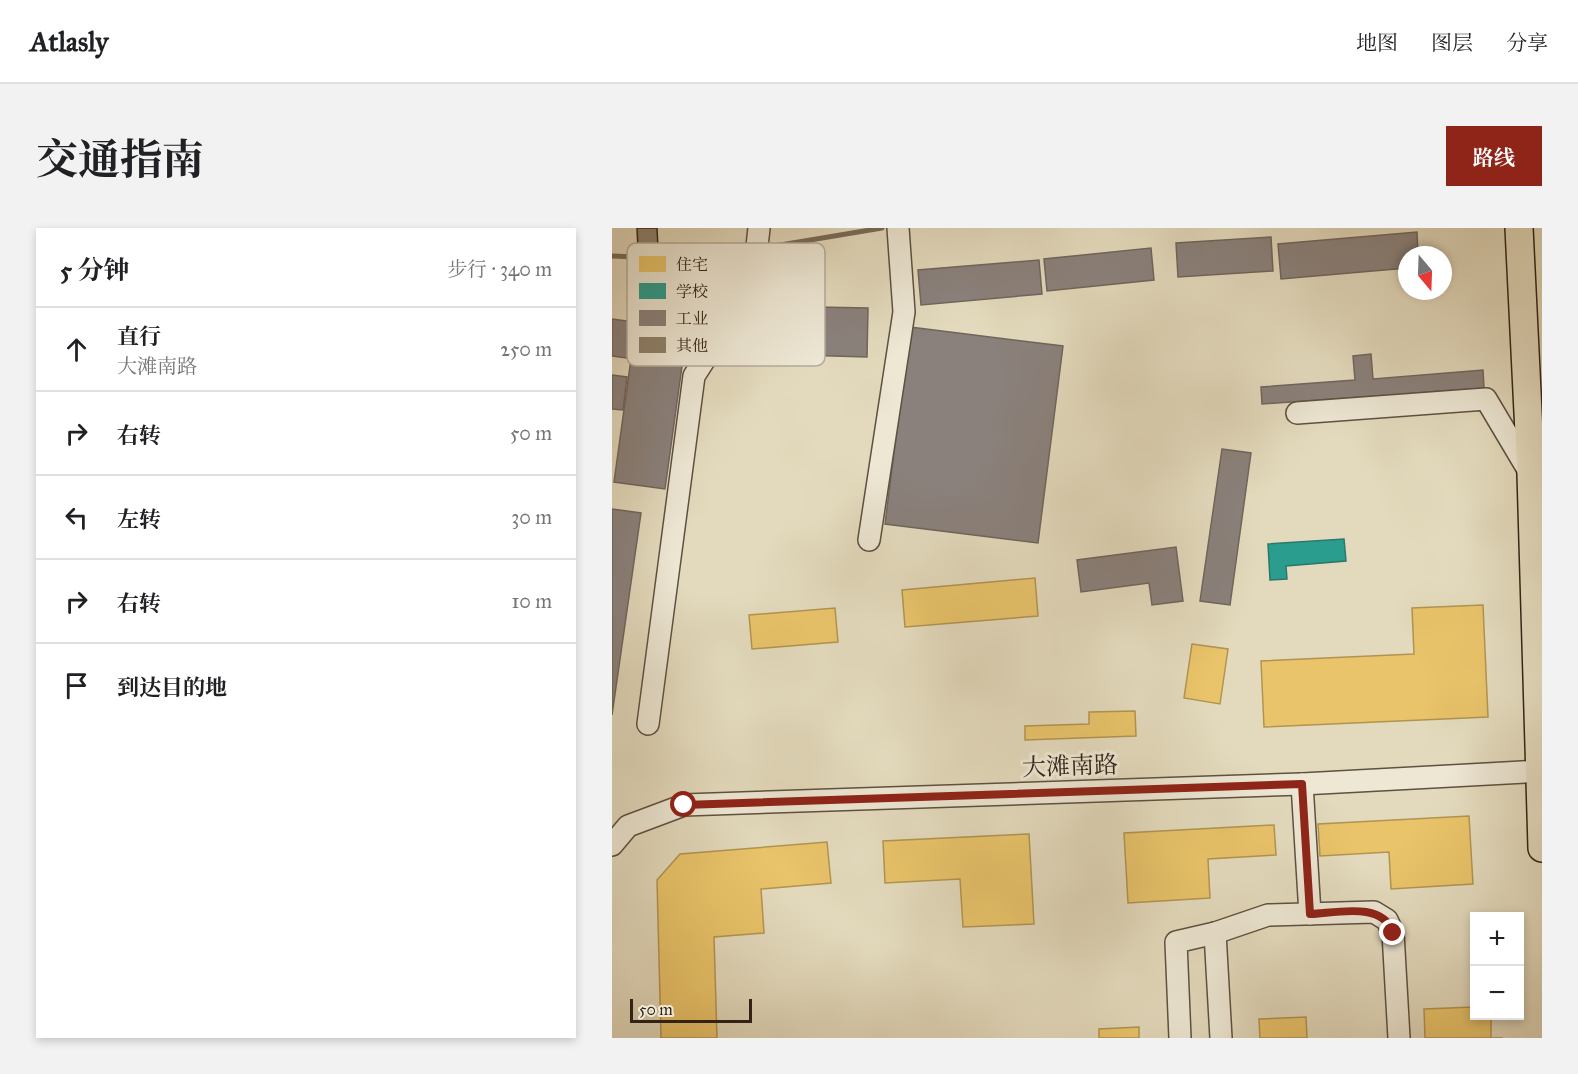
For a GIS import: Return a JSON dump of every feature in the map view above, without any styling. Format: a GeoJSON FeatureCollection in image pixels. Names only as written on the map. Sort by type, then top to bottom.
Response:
{"type":"FeatureCollection","features":[{"type":"Feature","properties":{"kind":"main road"},"geometry":{"type":"LineString","coordinates":[[1519,228],[1536,475],[1542,848]]}},
{"type":"Feature","properties":{"kind":"street"},"geometry":{"type":"LineString","coordinates":[[869,540],[904,312],[898,234]]}},
{"type":"Feature","properties":{"kind":"street"},"geometry":{"type":"LineString","coordinates":[[648,724],[694,376],[700,366]]}},
{"type":"Feature","properties":{"kind":"street"},"geometry":{"type":"LineString","coordinates":[[1297,413],[1486,399],[1536,475]]}},
{"type":"Feature","properties":{"kind":"street","name":"大滩南路"},"geometry":{"type":"LineString","coordinates":[[612,845],[628,825],[684,805],[1302,784],[1540,771]]}},
{"type":"Feature","properties":{"kind":"street"},"geometry":{"type":"LineString","coordinates":[[1302,784],[1310,914]]}},
{"type":"Feature","properties":{"kind":"street"},"geometry":{"type":"LineString","coordinates":[[1180,1038],[1176,942],[1215,933],[1268,915],[1374,912],[1387,920],[1393,933],[1399,1038]]}},
{"type":"Feature","properties":{"kind":"street"},"geometry":{"type":"LineString","coordinates":[[1215,933],[1221,1038]]}},
{"type":"Feature","properties":{"kind":"building: 住宅"},"geometry":{"type":"Polygon","coordinates":[[[1035,578],[1038,616],[905,627],[902,590],[1035,578]]]}},
{"type":"Feature","properties":{"kind":"building: 住宅"},"geometry":{"type":"Polygon","coordinates":[[[1483,605],[1488,717],[1264,727],[1261,661],[1414,654],[1412,608],[1483,605]]]}},
{"type":"Feature","properties":{"kind":"building: 住宅"},"geometry":{"type":"Polygon","coordinates":[[[835,608],[838,642],[752,649],[749,615],[835,608]]]}},
{"type":"Feature","properties":{"kind":"building: 住宅"},"geometry":{"type":"Polygon","coordinates":[[[1192,644],[1228,649],[1220,704],[1184,698],[1192,644]]]}},
{"type":"Feature","properties":{"kind":"building: 住宅"},"geometry":{"type":"Polygon","coordinates":[[[1135,711],[1136,736],[1025,740],[1025,726],[1089,724],[1089,712],[1135,711]]]}},
{"type":"Feature","properties":{"kind":"building: 住宅"},"geometry":{"type":"Polygon","coordinates":[[[1469,816],[1473,884],[1391,889],[1389,852],[1320,856],[1318,824],[1469,816]]]}},
{"type":"Feature","properties":{"kind":"building: 住宅"},"geometry":{"type":"Polygon","coordinates":[[[1274,825],[1276,855],[1208,859],[1210,898],[1128,903],[1124,833],[1274,825]]]}},
{"type":"Feature","properties":{"kind":"building: 住宅"},"geometry":{"type":"Polygon","coordinates":[[[1029,834],[1034,924],[963,927],[960,879],[885,883],[883,841],[1029,834]]]}},
{"type":"Feature","properties":{"kind":"building: 住宅"},"geometry":{"type":"Polygon","coordinates":[[[827,842],[831,883],[761,889],[764,933],[714,937],[717,1038],[661,1038],[657,880],[680,854],[827,842]]]}},
{"type":"Feature","properties":{"kind":"building: 住宅"},"geometry":{"type":"Polygon","coordinates":[[[1470,1007],[1470,1020],[1491,1020],[1491,1038],[1425,1038],[1424,1009],[1470,1007]]]}},
{"type":"Feature","properties":{"kind":"building: 住宅"},"geometry":{"type":"Polygon","coordinates":[[[1306,1017],[1307,1038],[1260,1038],[1259,1019],[1306,1017]]]}},
{"type":"Feature","properties":{"kind":"building: 住宅"},"geometry":{"type":"Polygon","coordinates":[[[1139,1027],[1139,1038],[1099,1038],[1099,1029],[1139,1027]]]}},
{"type":"Feature","properties":{"kind":"building: 学校"},"geometry":{"type":"Polygon","coordinates":[[[1344,539],[1346,561],[1286,566],[1287,579],[1270,580],[1268,544],[1344,539]]]}},
{"type":"Feature","properties":{"kind":"building: 工业"},"geometry":{"type":"Polygon","coordinates":[[[1417,232],[1418,246],[1398,246],[1398,269],[1281,279],[1278,244],[1417,232]]]}},
{"type":"Feature","properties":{"kind":"building: 工业"},"geometry":{"type":"Polygon","coordinates":[[[1271,237],[1273,271],[1178,277],[1176,243],[1271,237]]]}},
{"type":"Feature","properties":{"kind":"building: 工业"},"geometry":{"type":"Polygon","coordinates":[[[1151,248],[1154,280],[1047,291],[1044,259],[1151,248]]]}},
{"type":"Feature","properties":{"kind":"building: 工业"},"geometry":{"type":"Polygon","coordinates":[[[1039,260],[1042,294],[921,305],[918,270],[1039,260]]]}},
{"type":"Feature","properties":{"kind":"building: 工业"},"geometry":{"type":"Polygon","coordinates":[[[825,307],[868,308],[867,357],[825,356],[825,307]]]}},
{"type":"Feature","properties":{"kind":"building: 工业"},"geometry":{"type":"Polygon","coordinates":[[[612,319],[627,321],[627,358],[612,356],[612,319]]]}},
{"type":"Feature","properties":{"kind":"building: 工业"},"geometry":{"type":"Polygon","coordinates":[[[910,327],[1063,346],[1038,543],[885,524],[910,327]]]}},
{"type":"Feature","properties":{"kind":"building: 工业"},"geometry":{"type":"Polygon","coordinates":[[[1371,354],[1373,379],[1483,370],[1484,388],[1262,404],[1261,387],[1355,380],[1353,356],[1371,354]]]}},
{"type":"Feature","properties":{"kind":"building: 工业"},"geometry":{"type":"Polygon","coordinates":[[[630,366],[682,366],[665,489],[614,482],[630,366]]]}},
{"type":"Feature","properties":{"kind":"building: 工业"},"geometry":{"type":"Polygon","coordinates":[[[612,375],[627,377],[623,410],[612,409],[612,375]]]}},
{"type":"Feature","properties":{"kind":"building: 工业"},"geometry":{"type":"Polygon","coordinates":[[[1222,449],[1251,453],[1230,605],[1200,601],[1222,449]]]}},
{"type":"Feature","properties":{"kind":"building: 工业"},"geometry":{"type":"Polygon","coordinates":[[[612,509],[641,513],[612,715],[612,509]]]}},
{"type":"Feature","properties":{"kind":"building: 工业"},"geometry":{"type":"Polygon","coordinates":[[[1176,547],[1183,601],[1152,605],[1149,583],[1081,592],[1077,560],[1176,547]]]}},
{"type":"Feature","properties":{"kind":"building: 其他"},"geometry":{"type":"Polygon","coordinates":[[[637,228],[657,228],[658,243],[638,243],[637,228]]]}},
{"type":"Feature","properties":{"kind":"waterway"},"geometry":{"type":"LineString","coordinates":[[792,243],[882,228]]}},
{"type":"Feature","properties":{"kind":"waterway"},"geometry":{"type":"LineString","coordinates":[[612,256],[627,257]]}},
{"type":"Feature","properties":{"kind":"route"},"geometry":{"type":"LineString","coordinates":[[684,805],[1302,784],[1310,914],[1374,912],[1387,920],[1393,933]]}}]}
